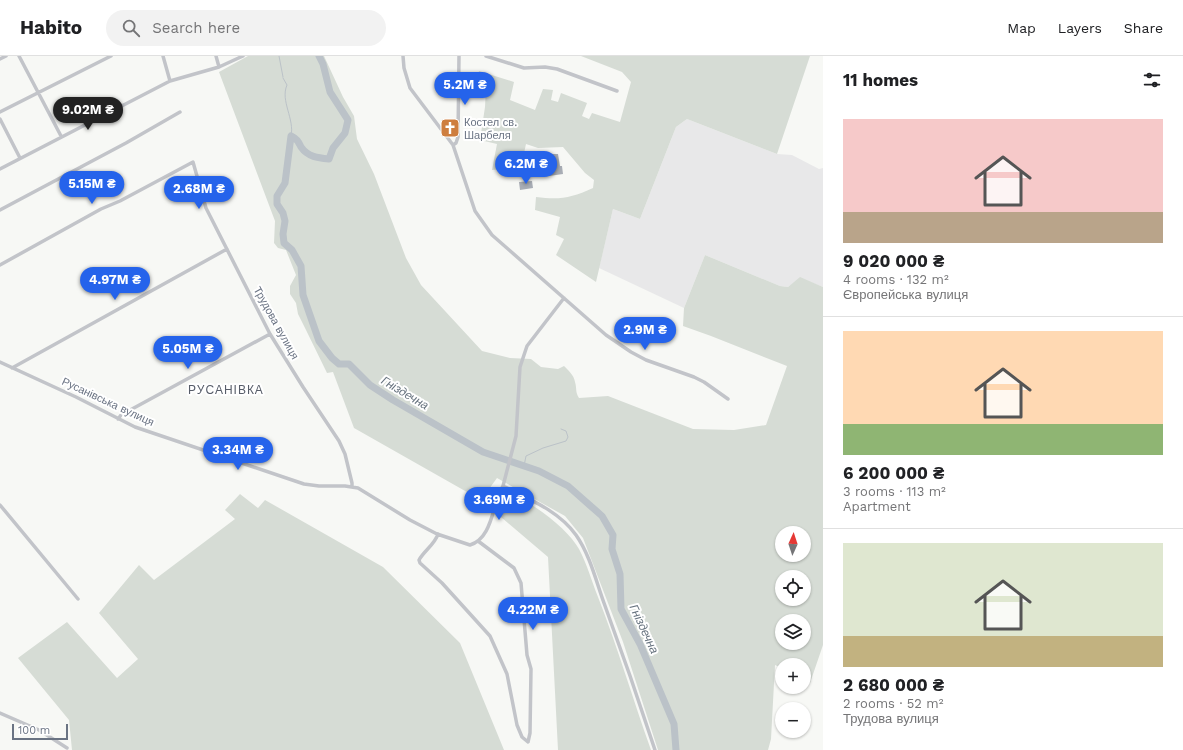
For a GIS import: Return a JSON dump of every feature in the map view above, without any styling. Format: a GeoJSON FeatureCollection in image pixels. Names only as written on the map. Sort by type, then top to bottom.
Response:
{"type":"FeatureCollection","features":[{"type":"Feature","properties":{"kind":"street"},"geometry":{"type":"LineString","coordinates":[[0,59],[6,56]]}},
{"type":"Feature","properties":{"kind":"street"},"geometry":{"type":"LineString","coordinates":[[19,56],[61,136]]}},
{"type":"Feature","properties":{"kind":"street"},"geometry":{"type":"LineString","coordinates":[[0,112],[110,56]]}},
{"type":"Feature","properties":{"kind":"street"},"geometry":{"type":"LineString","coordinates":[[163,56],[170,81]]}},
{"type":"Feature","properties":{"kind":"street"},"geometry":{"type":"LineString","coordinates":[[216,56],[219,67]]}},
{"type":"Feature","properties":{"kind":"street"},"geometry":{"type":"LineString","coordinates":[[0,168],[170,81],[219,67],[243,56]]}},
{"type":"Feature","properties":{"kind":"street"},"geometry":{"type":"LineString","coordinates":[[404,56],[405,72],[410,88],[453,145],[475,211],[492,235],[606,335],[646,360],[704,382],[728,399]]}},
{"type":"Feature","properties":{"kind":"street"},"geometry":{"type":"LineString","coordinates":[[486,56],[524,68],[545,67],[557,69],[617,91]]}},
{"type":"Feature","properties":{"kind":"street"},"geometry":{"type":"LineString","coordinates":[[453,145],[456,143],[458,137],[459,57]]}},
{"type":"Feature","properties":{"kind":"street"},"geometry":{"type":"LineString","coordinates":[[0,210],[126,143],[180,112]]}},
{"type":"Feature","properties":{"kind":"street"},"geometry":{"type":"LineString","coordinates":[[0,119],[20,158]]}},
{"type":"Feature","properties":{"kind":"street","name":"Трудова вулиця"},"geometry":{"type":"LineString","coordinates":[[0,265],[101,209],[120,201],[193,162],[206,208],[270,334],[339,441],[345,454],[352,487]]}},
{"type":"Feature","properties":{"kind":"street"},"geometry":{"type":"LineString","coordinates":[[12,368],[227,249]]}},
{"type":"Feature","properties":{"kind":"street"},"geometry":{"type":"LineString","coordinates":[[438,534],[437,538],[419,560],[420,563],[442,583],[490,636],[507,674],[517,725],[522,737],[528,742],[530,733],[530,669],[527,655],[521,583],[514,568],[478,541],[491,520],[503,486],[516,436],[520,368],[527,346],[564,298]]}},
{"type":"Feature","properties":{"kind":"street"},"geometry":{"type":"LineString","coordinates":[[118,419],[121,415],[270,334]]}},
{"type":"Feature","properties":{"kind":"street","name":"Русанівська вулиця"},"geometry":{"type":"LineString","coordinates":[[0,362],[136,428],[304,484],[358,488],[410,520],[438,534],[470,545],[478,541]]}},
{"type":"Feature","properties":{"kind":"street"},"geometry":{"type":"LineString","coordinates":[[503,486],[548,509],[565,523],[576,535],[586,555],[655,750]]}},
{"type":"Feature","properties":{"kind":"street"},"geometry":{"type":"LineString","coordinates":[[0,504],[78,598]]}},
{"type":"Feature","properties":{"kind":"street"},"geometry":{"type":"LineString","coordinates":[[0,713],[39,730],[67,748]]}},
{"type":"Feature","properties":{"kind":"shaded area"},"geometry":{"type":"Polygon","coordinates":[[[248,56],[324,56],[343,97],[354,116],[357,139],[374,174],[406,258],[421,285],[482,351],[510,358],[531,359],[541,367],[558,369],[564,366],[573,377],[579,398],[608,396],[693,429],[734,430],[766,425],[787,366],[683,326],[684,308],[705,255],[780,286],[788,287],[800,277],[823,287],[823,645],[811,680],[811,658],[775,658],[771,739],[768,750],[658,750],[623,642],[583,538],[565,516],[497,478],[481,500],[354,428],[333,372],[327,373],[298,314],[296,303],[290,294],[290,286],[296,275],[286,250],[278,248],[274,243],[275,221],[219,72],[248,56]]]}},
{"type":"Feature","properties":{"kind":"shaded area"},"geometry":{"type":"Polygon","coordinates":[[[581,56],[810,56],[777,154],[687,119],[676,127],[640,219],[613,209],[596,282],[556,255],[564,239],[556,235],[560,217],[535,210],[536,197],[559,198],[572,196],[593,188],[594,180],[585,173],[563,147],[538,148],[526,144],[521,167],[492,170],[497,144],[480,140],[485,107],[486,87],[477,83],[479,71],[514,82],[510,100],[535,110],[543,89],[553,90],[551,100],[558,102],[561,93],[587,103],[582,116],[589,119],[592,113],[620,122],[631,82],[622,72],[581,56]]]}},
{"type":"Feature","properties":{"kind":"shaded area"},"geometry":{"type":"Polygon","coordinates":[[[687,119],[777,154],[792,155],[819,169],[823,168],[823,287],[800,278],[788,287],[780,286],[705,255],[684,308],[599,268],[613,209],[640,219],[676,127],[687,119]]]}},
{"type":"Feature","properties":{"kind":"shaded area"},"geometry":{"type":"Polygon","coordinates":[[[240,494],[258,508],[265,500],[383,567],[460,643],[504,750],[72,750],[69,720],[18,658],[67,622],[117,678],[138,659],[99,613],[139,565],[154,580],[235,519],[225,510],[240,494]]]}},
{"type":"Feature","properties":{"kind":"shaded area"},"geometry":{"type":"Polygon","coordinates":[[[505,494],[514,496],[536,507],[566,532],[579,549],[612,635],[651,750],[558,750],[548,557],[495,512],[501,496],[505,494]]]}},
{"type":"Feature","properties":{"kind":"building"},"geometry":{"type":"Polygon","coordinates":[[[549,154],[558,154],[563,174],[549,176],[546,156],[549,154]]]}},
{"type":"Feature","properties":{"kind":"building"},"geometry":{"type":"Polygon","coordinates":[[[532,181],[533,188],[520,190],[519,182],[532,181]]]}},
{"type":"Feature","properties":{"kind":"waterway"},"geometry":{"type":"LineString","coordinates":[[279,56],[283,77]]}},
{"type":"Feature","properties":{"kind":"waterway","name":"Гніздечна"},"geometry":{"type":"LineString","coordinates":[[319,56],[323,64],[330,92],[348,120],[345,133],[333,148],[329,159],[310,155],[301,147],[296,139],[291,136],[285,183],[277,196],[277,204],[283,213],[285,221],[283,234],[284,243],[292,250],[301,266],[303,295],[319,341],[332,358],[339,364],[349,364],[370,385],[393,400],[483,452],[539,471],[568,486],[602,516],[613,535],[612,549],[620,574],[621,609],[640,644],[674,724],[676,750]]}},
{"type":"Feature","properties":{"kind":"waterway"},"geometry":{"type":"LineString","coordinates":[[283,78],[287,85],[285,97],[291,123],[291,136]]}},
{"type":"Feature","properties":{"kind":"waterway"},"geometry":{"type":"LineString","coordinates":[[524,466],[526,456],[543,448],[566,441],[568,437],[566,431],[561,429]]}},
{"type":"Feature","properties":{"kind":"place","name":"Костел св. Шарбеля"},"geometry":{"type":"Point","coordinates":[450,128]}},
{"type":"Feature","properties":{"kind":"district","name":"РУСАНІВКА"},"geometry":{"type":"Point","coordinates":[226,390]}}]}
